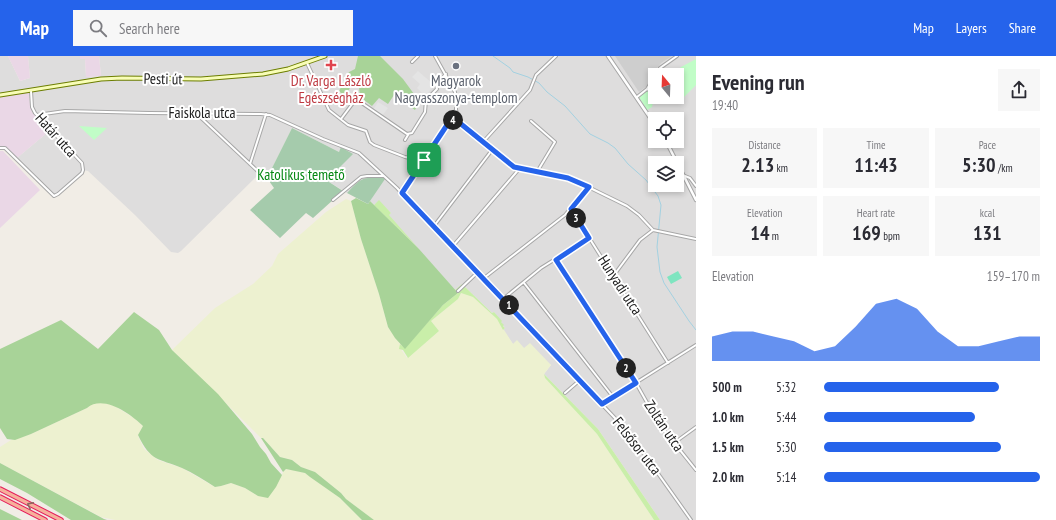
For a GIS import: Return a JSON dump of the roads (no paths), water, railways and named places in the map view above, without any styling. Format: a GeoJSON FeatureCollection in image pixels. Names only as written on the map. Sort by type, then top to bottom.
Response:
{"type":"FeatureCollection","features":[{"type":"Feature","properties":{"kind":"highway"},"geometry":{"type":"LineString","coordinates":[[0,489],[60,520]]}},
{"type":"Feature","properties":{"kind":"highway"},"geometry":{"type":"LineString","coordinates":[[0,497],[45,520]]}},
{"type":"Feature","properties":{"kind":"main road","name":"Pesti út"},"geometry":{"type":"LineString","coordinates":[[0,94],[111,78],[202,79],[263,74],[288,69],[325,56]]}},
{"type":"Feature","properties":{"kind":"street"},"geometry":{"type":"LineString","coordinates":[[412,62],[418,56]]}},
{"type":"Feature","properties":{"kind":"street"},"geometry":{"type":"LineString","coordinates":[[435,56],[455,92],[456,110],[461,124]]}},
{"type":"Feature","properties":{"kind":"street"},"geometry":{"type":"LineString","coordinates":[[483,142],[530,90],[532,80],[556,56]]}},
{"type":"Feature","properties":{"kind":"street"},"geometry":{"type":"LineString","coordinates":[[608,56],[648,114]]}},
{"type":"Feature","properties":{"kind":"street"},"geometry":{"type":"LineString","coordinates":[[637,97],[647,89],[660,68],[677,56]]}},
{"type":"Feature","properties":{"kind":"street"},"geometry":{"type":"LineString","coordinates":[[307,63],[327,106],[333,113],[348,125],[366,131],[369,140],[374,145],[405,157],[424,160]]}},
{"type":"Feature","properties":{"kind":"street"},"geometry":{"type":"LineString","coordinates":[[405,140],[409,134],[412,133],[425,112],[426,100],[437,89],[436,85],[446,74]]}},
{"type":"Feature","properties":{"kind":"street","name":"Határ utca"},"geometry":{"type":"LineString","coordinates":[[0,148],[5,148],[54,196],[82,173],[82,163],[37,115],[32,107],[30,90]]}},
{"type":"Feature","properties":{"kind":"street"},"geometry":{"type":"LineString","coordinates":[[341,119],[356,99],[409,134]]}},
{"type":"Feature","properties":{"kind":"street"},"geometry":{"type":"LineString","coordinates":[[402,193],[456,110]]}},
{"type":"Feature","properties":{"kind":"street","name":"Faiskola utca"},"geometry":{"type":"LineString","coordinates":[[37,115],[65,111],[266,114],[359,153]]}},
{"type":"Feature","properties":{"kind":"street"},"geometry":{"type":"LineString","coordinates":[[197,113],[266,179]]}},
{"type":"Feature","properties":{"kind":"street"},"geometry":{"type":"LineString","coordinates":[[250,164],[266,114]]}},
{"type":"Feature","properties":{"kind":"street"},"geometry":{"type":"LineString","coordinates":[[451,119],[461,124],[510,165],[568,178],[589,187],[634,211],[653,230],[696,239]]}},
{"type":"Feature","properties":{"kind":"street"},"geometry":{"type":"LineString","coordinates":[[531,121],[555,142],[537,172]]}},
{"type":"Feature","properties":{"kind":"street"},"geometry":{"type":"LineString","coordinates":[[670,148],[686,177],[696,200]]}},
{"type":"Feature","properties":{"kind":"street"},"geometry":{"type":"LineString","coordinates":[[434,226],[492,150]]}},
{"type":"Feature","properties":{"kind":"street","name":"Felsősor utca"},"geometry":{"type":"LineString","coordinates":[[359,153],[402,193],[434,226],[630,434],[691,520]]}},
{"type":"Feature","properties":{"kind":"street"},"geometry":{"type":"LineString","coordinates":[[453,246],[520,168]]}},
{"type":"Feature","properties":{"kind":"street"},"geometry":{"type":"LineString","coordinates":[[333,200],[362,177],[384,176]]}},
{"type":"Feature","properties":{"kind":"street"},"geometry":{"type":"LineString","coordinates":[[686,177],[690,178],[696,186]]}},
{"type":"Feature","properties":{"kind":"street"},"geometry":{"type":"LineString","coordinates":[[484,278],[571,209],[589,187]]}},
{"type":"Feature","properties":{"kind":"street","name":"Hunyadi utca"},"geometry":{"type":"LineString","coordinates":[[571,209],[614,275],[668,363]]}},
{"type":"Feature","properties":{"kind":"street"},"geometry":{"type":"LineString","coordinates":[[614,275],[640,240],[653,230]]}},
{"type":"Feature","properties":{"kind":"street"},"geometry":{"type":"LineString","coordinates":[[503,299],[541,268],[589,238]]}},
{"type":"Feature","properties":{"kind":"street","name":"Zoltán utca"},"geometry":{"type":"LineString","coordinates":[[556,260],[636,383],[659,424],[696,470]]}},
{"type":"Feature","properties":{"kind":"street"},"geometry":{"type":"LineString","coordinates":[[458,290],[478,272]]}},
{"type":"Feature","properties":{"kind":"street"},"geometry":{"type":"LineString","coordinates":[[524,283],[613,397]]}},
{"type":"Feature","properties":{"kind":"street"},"geometry":{"type":"LineString","coordinates":[[602,404],[696,345]]}},
{"type":"Feature","properties":{"kind":"street"},"geometry":{"type":"LineString","coordinates":[[565,393],[580,380]]}},
{"type":"Feature","properties":{"kind":"street"},"geometry":{"type":"LineString","coordinates":[[674,444],[696,427]]}},
{"type":"Feature","properties":{"kind":"waterway"},"geometry":{"type":"LineString","coordinates":[[493,56],[510,68],[513,72],[528,77],[539,83],[547,92],[565,106],[590,134],[615,148],[628,164],[646,180],[658,196],[661,205],[657,247],[660,272],[664,283],[696,330]]}},
{"type":"Feature","properties":{"kind":"place","name":"Dr. Varga László Egészségház"},"geometry":{"type":"Point","coordinates":[331,65]}},
{"type":"Feature","properties":{"kind":"place","name":"Magyarok Nagyasszonya-templom"},"geometry":{"type":"Point","coordinates":[456,66]}},
{"type":"Feature","properties":{"kind":"park label","name":"Katolikus temető"},"geometry":{"type":"Point","coordinates":[301,175]}}]}
